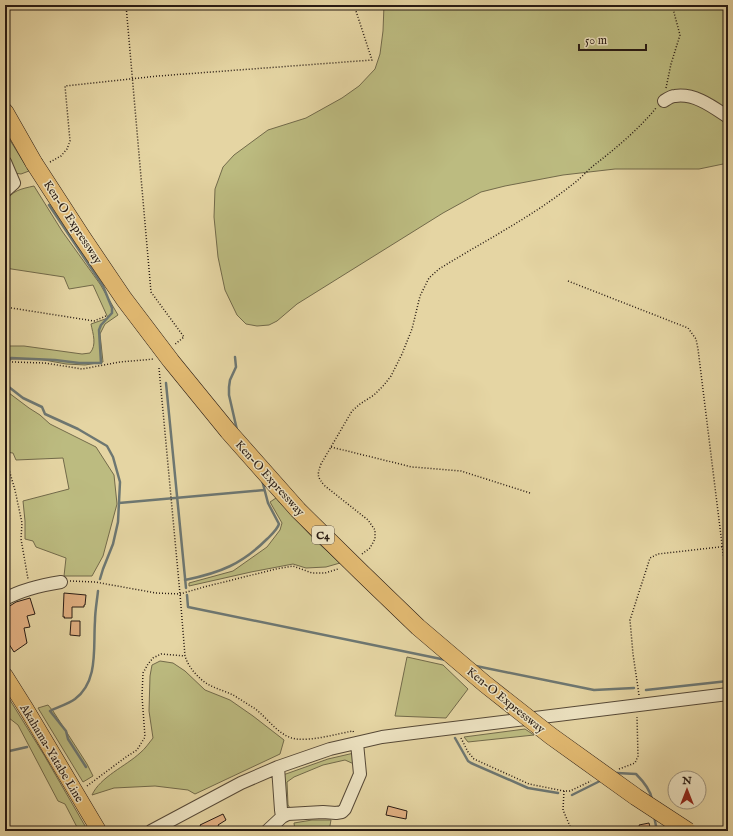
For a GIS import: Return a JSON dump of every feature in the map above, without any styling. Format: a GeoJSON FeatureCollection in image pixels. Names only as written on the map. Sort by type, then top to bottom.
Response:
{"type":"FeatureCollection","features":[{"type":"Feature","properties":{"kind":"highway","name":"Ken-O Expressway"},"geometry":{"type":"LineString","coordinates":[[5,112],[41,163],[86,243],[124,299],[156,342],[228,431],[298,510],[412,621],[485,684],[569,749],[636,797],[688,831]]}},
{"type":"Feature","properties":{"kind":"main road","name":"Akahama-Yatabe Line"},"geometry":{"type":"LineString","coordinates":[[6,679],[99,831]]}},
{"type":"Feature","properties":{"kind":"street"},"geometry":{"type":"LineString","coordinates":[[664,101],[674,96],[696,98],[728,117]]}},
{"type":"Feature","properties":{"kind":"street"},"geometry":{"type":"LineString","coordinates":[[5,162],[14,183],[5,191]]}},
{"type":"Feature","properties":{"kind":"street"},"geometry":{"type":"LineString","coordinates":[[5,600],[29,588],[61,582]]}},
{"type":"Feature","properties":{"kind":"street"},"geometry":{"type":"LineString","coordinates":[[151,831],[241,783],[278,767],[330,749],[382,737],[413,732],[728,694]]}},
{"type":"Feature","properties":{"kind":"street"},"geometry":{"type":"LineString","coordinates":[[268,831],[282,817],[288,814],[342,812],[345,809],[360,774],[357,743]]}},
{"type":"Feature","properties":{"kind":"street"},"geometry":{"type":"LineString","coordinates":[[278,767],[282,817]]}},
{"type":"Feature","properties":{"kind":"path"},"geometry":{"type":"LineString","coordinates":[[126,5],[133,79]]}},
{"type":"Feature","properties":{"kind":"path"},"geometry":{"type":"LineString","coordinates":[[41,163],[61,156],[67,149],[70,141],[65,86],[133,79],[372,60],[354,5]]}},
{"type":"Feature","properties":{"kind":"path"},"geometry":{"type":"LineString","coordinates":[[359,556],[370,548],[375,539],[375,530],[368,520],[325,486],[319,479],[318,473],[321,464],[352,412],[360,404],[374,395],[391,376],[405,348],[412,329],[420,296],[429,278],[439,268],[515,224],[574,184],[648,118],[659,103],[664,101],[671,64],[680,35],[673,5]]}},
{"type":"Feature","properties":{"kind":"path"},"geometry":{"type":"LineString","coordinates":[[568,281],[688,328],[696,339],[728,593]]}},
{"type":"Feature","properties":{"kind":"path"},"geometry":{"type":"LineString","coordinates":[[5,307],[94,321],[106,316]]}},
{"type":"Feature","properties":{"kind":"path"},"geometry":{"type":"LineString","coordinates":[[12,362],[46,363],[82,369],[120,362],[158,359]]}},
{"type":"Feature","properties":{"kind":"path"},"geometry":{"type":"LineString","coordinates":[[331,447],[412,467],[461,471],[530,492]]}},
{"type":"Feature","properties":{"kind":"path"},"geometry":{"type":"LineString","coordinates":[[7,463],[15,490],[22,523],[20,539],[29,588]]}},
{"type":"Feature","properties":{"kind":"path"},"geometry":{"type":"LineString","coordinates":[[616,771],[635,763],[638,756],[638,705],[630,620],[650,558],[658,554],[728,546]]}},
{"type":"Feature","properties":{"kind":"path"},"geometry":{"type":"LineString","coordinates":[[61,582],[95,582],[156,593],[180,594],[292,566],[312,573],[325,573],[343,568]]}},
{"type":"Feature","properties":{"kind":"path"},"geometry":{"type":"LineString","coordinates":[[180,594],[185,656],[190,668],[203,681],[213,687],[233,695],[255,709],[286,736],[296,739],[309,739],[353,731],[357,743]]}},
{"type":"Feature","properties":{"kind":"path"},"geometry":{"type":"LineString","coordinates":[[76,792],[88,786],[137,750],[144,737],[142,696],[143,674],[148,664],[153,658],[161,654],[185,656]]}},
{"type":"Feature","properties":{"kind":"path"},"geometry":{"type":"LineString","coordinates":[[455,728],[468,752],[474,759],[529,784],[570,791],[591,782]]}},
{"type":"Feature","properties":{"kind":"path"},"geometry":{"type":"LineString","coordinates":[[564,791],[563,810],[572,831]]}},
{"type":"Feature","properties":{"kind":"shaded area"},"geometry":{"type":"Polygon","coordinates":[[[384,5],[728,5],[728,163],[699,169],[615,169],[563,175],[481,192],[443,213],[297,304],[277,321],[269,325],[257,326],[246,324],[237,315],[225,290],[218,257],[214,217],[215,189],[223,167],[234,155],[268,130],[306,118],[342,98],[359,86],[375,69],[380,54],[384,5]]]}},
{"type":"Feature","properties":{"kind":"shaded area"},"geometry":{"type":"Polygon","coordinates":[[[5,132],[29,171],[21,174],[14,173],[5,156],[5,132]]]}},
{"type":"Feature","properties":{"kind":"shaded area"},"geometry":{"type":"Polygon","coordinates":[[[34,186],[62,231],[100,284],[118,315],[105,324],[100,334],[103,362],[85,365],[66,364],[39,359],[10,359],[7,346],[24,346],[82,354],[90,353],[94,343],[91,324],[108,318],[93,285],[69,289],[64,277],[5,268],[5,203],[14,193],[21,189],[34,186]]]}},
{"type":"Feature","properties":{"kind":"shaded area"},"geometry":{"type":"Polygon","coordinates":[[[5,390],[50,424],[96,447],[114,475],[117,504],[103,556],[92,576],[64,576],[66,558],[36,547],[33,541],[25,539],[23,501],[69,489],[63,458],[16,460],[13,453],[5,452],[5,390]]]}},
{"type":"Feature","properties":{"kind":"shaded area"},"geometry":{"type":"Polygon","coordinates":[[[276,498],[314,539],[340,563],[326,567],[306,568],[293,564],[189,586],[189,583],[233,571],[267,547],[280,530],[282,523],[270,502],[276,498]]]}},
{"type":"Feature","properties":{"kind":"shaded area"},"geometry":{"type":"Polygon","coordinates":[[[407,657],[443,665],[468,689],[446,718],[395,716],[407,657]]]}},
{"type":"Feature","properties":{"kind":"shaded area"},"geometry":{"type":"Polygon","coordinates":[[[160,661],[173,663],[185,671],[205,690],[230,700],[284,740],[280,754],[195,794],[188,790],[155,786],[114,788],[92,795],[107,777],[140,753],[153,738],[149,711],[150,676],[152,665],[160,661]]]}},
{"type":"Feature","properties":{"kind":"shaded area"},"geometry":{"type":"Polygon","coordinates":[[[5,692],[88,831],[79,831],[65,804],[58,801],[18,725],[5,716],[5,692]]]}},
{"type":"Feature","properties":{"kind":"shaded area"},"geometry":{"type":"Polygon","coordinates":[[[48,705],[87,764],[93,776],[83,782],[38,708],[48,705]]]}},
{"type":"Feature","properties":{"kind":"shaded area"},"geometry":{"type":"Polygon","coordinates":[[[525,729],[534,735],[468,742],[464,737],[525,729]]]}},
{"type":"Feature","properties":{"kind":"shaded area"},"geometry":{"type":"Polygon","coordinates":[[[354,753],[354,764],[345,760],[323,765],[294,777],[287,782],[288,805],[290,808],[284,809],[283,775],[328,759],[354,753]]]}},
{"type":"Feature","properties":{"kind":"shaded area"},"geometry":{"type":"Polygon","coordinates":[[[312,820],[331,820],[329,831],[295,831],[294,823],[312,820]]]}},
{"type":"Feature","properties":{"kind":"building"},"geometry":{"type":"Polygon","coordinates":[[[64,593],[86,595],[84,607],[72,607],[72,618],[63,617],[64,593]]]}},
{"type":"Feature","properties":{"kind":"building"},"geometry":{"type":"Polygon","coordinates":[[[30,598],[35,614],[27,616],[30,627],[24,628],[27,643],[14,652],[5,638],[5,609],[16,602],[30,598]]]}},
{"type":"Feature","properties":{"kind":"building"},"geometry":{"type":"Polygon","coordinates":[[[71,621],[80,621],[80,636],[70,635],[71,621]]]}},
{"type":"Feature","properties":{"kind":"building"},"geometry":{"type":"Polygon","coordinates":[[[388,806],[407,811],[406,819],[386,815],[388,806]]]}},
{"type":"Feature","properties":{"kind":"building"},"geometry":{"type":"Polygon","coordinates":[[[223,814],[226,820],[218,825],[220,829],[216,831],[203,831],[200,825],[223,814]]]}},
{"type":"Feature","properties":{"kind":"building"},"geometry":{"type":"Polygon","coordinates":[[[649,823],[651,831],[641,831],[639,825],[649,823]]]}},
{"type":"Feature","properties":{"kind":"waterway"},"geometry":{"type":"LineString","coordinates":[[5,369],[11,358],[55,360],[79,363],[101,363],[99,330],[101,325],[112,313],[112,308],[103,286],[49,205]]}},
{"type":"Feature","properties":{"kind":"waterway"},"geometry":{"type":"LineString","coordinates":[[235,357],[236,367],[230,380],[229,395],[237,430]]}},
{"type":"Feature","properties":{"kind":"waterway"},"geometry":{"type":"LineString","coordinates":[[166,383],[186,588]]}},
{"type":"Feature","properties":{"kind":"waterway"},"geometry":{"type":"LineString","coordinates":[[5,384],[23,398],[42,407],[45,414],[78,429],[107,446],[113,457],[120,482],[118,522],[113,544],[100,579]]}},
{"type":"Feature","properties":{"kind":"waterway"},"geometry":{"type":"LineString","coordinates":[[185,580],[220,571],[230,566],[258,548],[276,530],[279,524],[268,503],[262,480]]}},
{"type":"Feature","properties":{"kind":"waterway"},"geometry":{"type":"LineString","coordinates":[[119,503],[264,490]]}},
{"type":"Feature","properties":{"kind":"waterway"},"geometry":{"type":"LineString","coordinates":[[86,767],[68,739],[66,731],[50,711],[75,699],[83,692],[88,683],[93,663],[95,614],[98,591]]}},
{"type":"Feature","properties":{"kind":"waterway"},"geometry":{"type":"LineString","coordinates":[[187,595],[188,607],[446,660]]}},
{"type":"Feature","properties":{"kind":"waterway"},"geometry":{"type":"LineString","coordinates":[[476,666],[594,690],[634,688]]}},
{"type":"Feature","properties":{"kind":"waterway"},"geometry":{"type":"LineString","coordinates":[[646,690],[728,681]]}},
{"type":"Feature","properties":{"kind":"waterway"},"geometry":{"type":"LineString","coordinates":[[455,738],[468,761],[471,763],[528,788],[558,793]]}},
{"type":"Feature","properties":{"kind":"waterway"},"geometry":{"type":"LineString","coordinates":[[5,752],[27,747]]}},
{"type":"Feature","properties":{"kind":"waterway"},"geometry":{"type":"LineString","coordinates":[[614,774],[636,774],[644,782],[652,799]]}},
{"type":"Feature","properties":{"kind":"waterway"},"geometry":{"type":"LineString","coordinates":[[572,795],[602,780]]}},
{"type":"Feature","properties":{"kind":"waterway"},"geometry":{"type":"LineString","coordinates":[[654,816],[657,831]]}}]}
